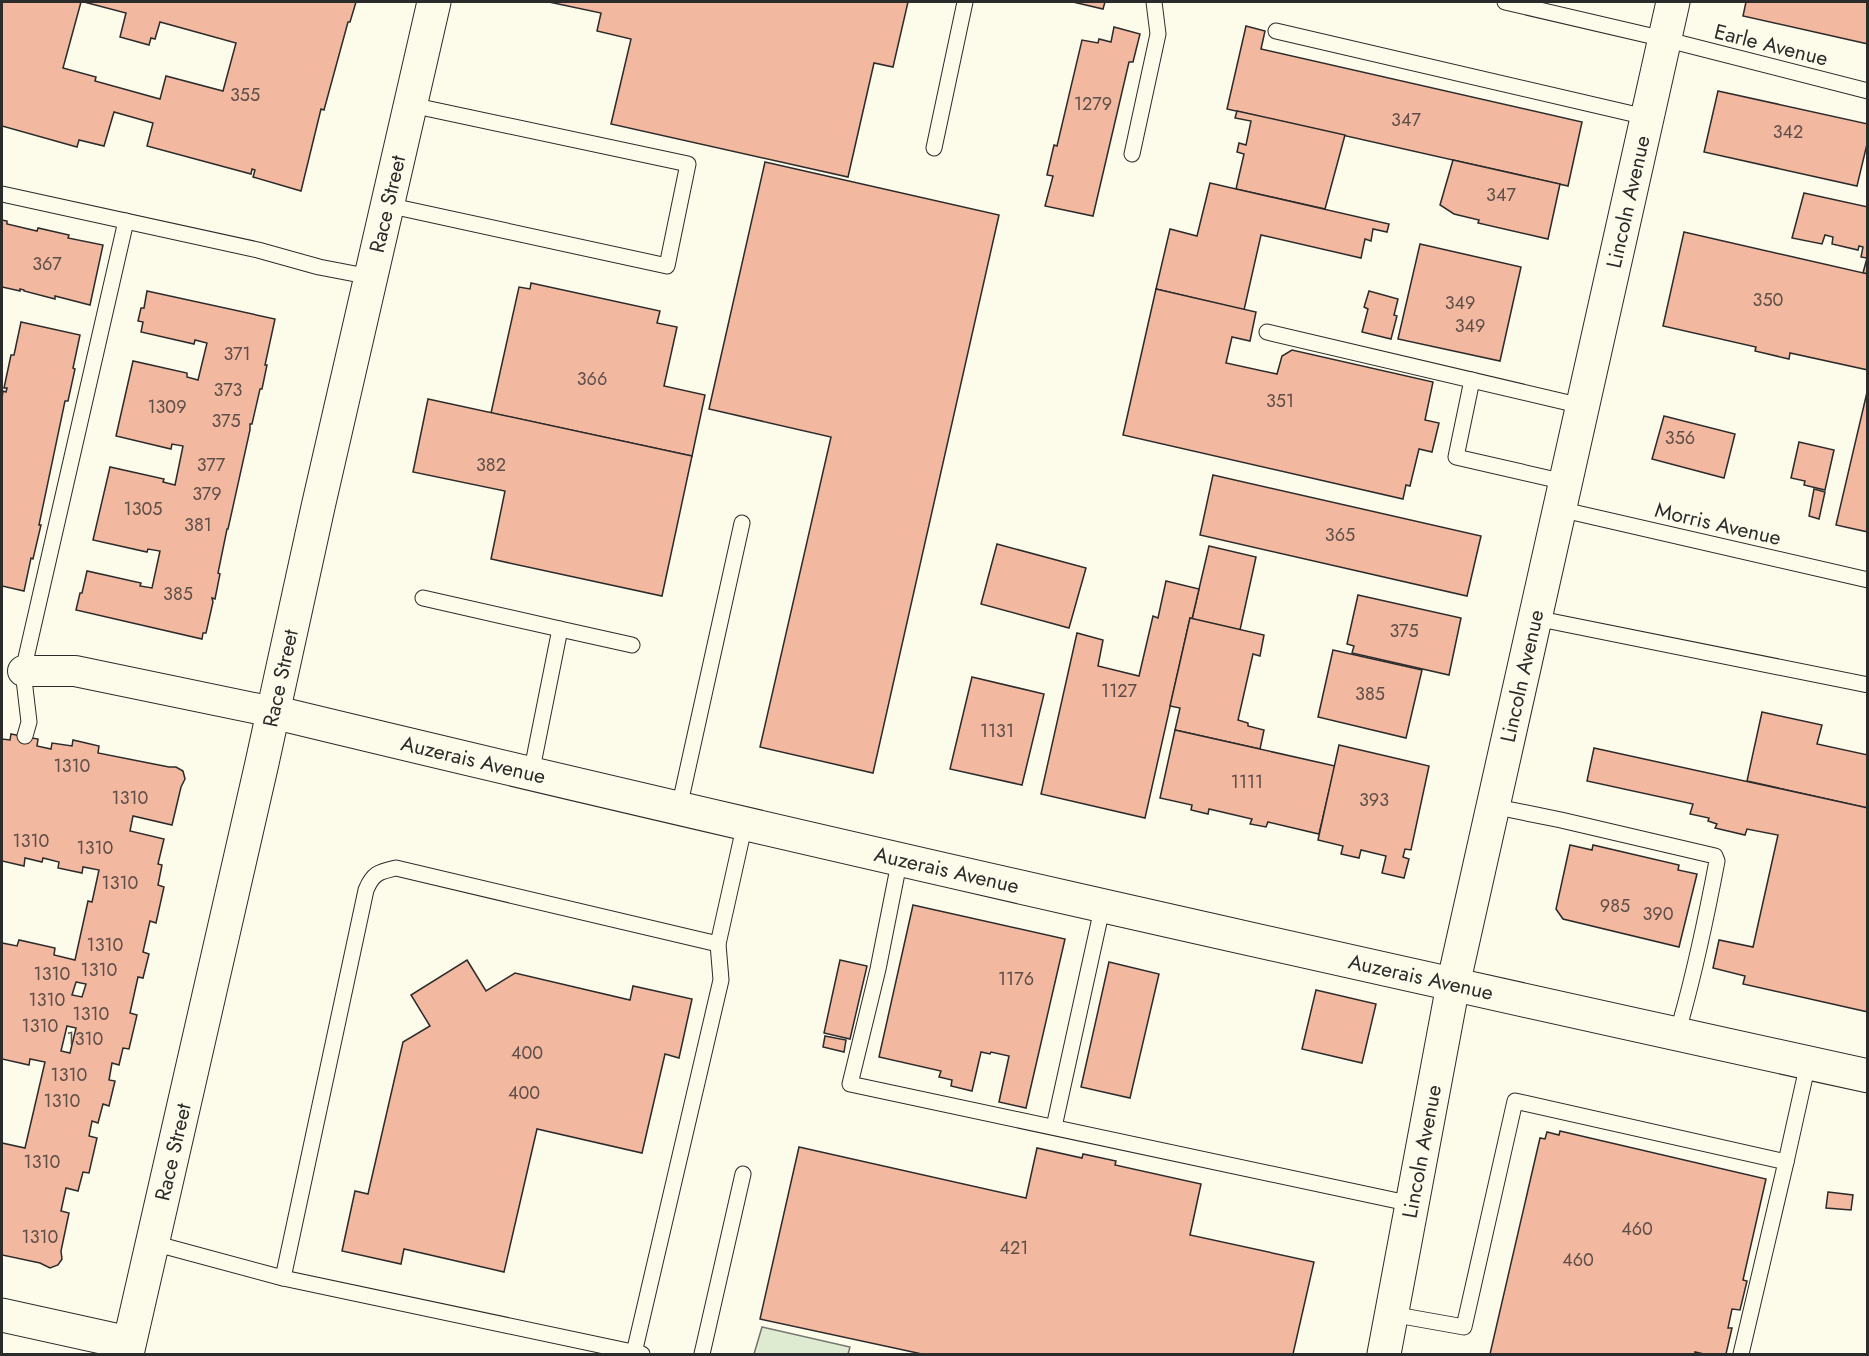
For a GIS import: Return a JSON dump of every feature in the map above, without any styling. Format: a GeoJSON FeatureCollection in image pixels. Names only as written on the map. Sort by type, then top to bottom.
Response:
{"type":"FeatureCollection","features":[{"type":"Feature","properties":{"kind":"main road","name":"Race Street"},"geometry":{"type":"LineString","coordinates":[[128,1349],[434,2]]}},
{"type":"Feature","properties":{"kind":"main road","name":"Lincoln Avenue"},"geometry":{"type":"LineString","coordinates":[[1384,1354],[1453,985],[1673,2]]}},
{"type":"Feature","properties":{"kind":"main road","name":"Auzerais Avenue"},"geometry":{"type":"LineString","coordinates":[[273,711],[679,808],[1453,985],[1868,1076]]}},
{"type":"Feature","properties":{"kind":"main road"},"geometry":{"type":"LineString","coordinates":[[2,1315],[128,1349]]}},
{"type":"Feature","properties":{"kind":"street","name":"Auzerais Avenue"},"geometry":{"type":"LineString","coordinates":[[23,671],[75,671],[273,711]]}},
{"type":"Feature","properties":{"kind":"lane"},"geometry":{"type":"LineString","coordinates":[[934,148],[965,2]]}},
{"type":"Feature","properties":{"kind":"lane"},"geometry":{"type":"LineString","coordinates":[[1132,154],[1158,34],[1154,2]]}},
{"type":"Feature","properties":{"kind":"lane","name":"Earle Avenue"},"geometry":{"type":"LineString","coordinates":[[1505,2],[1664,39],[1868,91]]}},
{"type":"Feature","properties":{"kind":"lane"},"geometry":{"type":"LineString","coordinates":[[1276,31],[1646,117]]}},
{"type":"Feature","properties":{"kind":"lane"},"geometry":{"type":"LineString","coordinates":[[387,206],[667,266],[688,165],[411,105]]}},
{"type":"Feature","properties":{"kind":"lane"},"geometry":{"type":"LineString","coordinates":[[2,194],[371,277]]}},
{"type":"Feature","properties":{"kind":"lane"},"geometry":{"type":"LineString","coordinates":[[25,736],[29,722],[23,671],[126,221]]}},
{"type":"Feature","properties":{"kind":"lane"},"geometry":{"type":"LineString","coordinates":[[1267,332],[1582,406]]}},
{"type":"Feature","properties":{"kind":"lane","name":"Morris Avenue"},"geometry":{"type":"LineString","coordinates":[[1472,380],[1456,458],[1562,495],[1868,580]]}},
{"type":"Feature","properties":{"kind":"lane"},"geometry":{"type":"LineString","coordinates":[[679,808],[742,523]]}},
{"type":"Feature","properties":{"kind":"lane"},"geometry":{"type":"LineString","coordinates":[[423,598],[632,645]]}},
{"type":"Feature","properties":{"kind":"lane"},"geometry":{"type":"LineString","coordinates":[[1535,618],[1868,685]]}},
{"type":"Feature","properties":{"kind":"lane"},"geometry":{"type":"LineString","coordinates":[[531,774],[560,629]]}},
{"type":"Feature","properties":{"kind":"lane"},"geometry":{"type":"LineString","coordinates":[[1492,806],[1715,856],[1718,861],[1700,950],[1677,1034]]}},
{"type":"Feature","properties":{"kind":"lane"},"geometry":{"type":"LineString","coordinates":[[153,1243],[283,1278],[638,1354],[721,980],[718,944],[745,823]]}},
{"type":"Feature","properties":{"kind":"lane"},"geometry":{"type":"LineString","coordinates":[[900,858],[878,969],[850,1084],[1412,1204]]}},
{"type":"Feature","properties":{"kind":"lane"},"geometry":{"type":"LineString","coordinates":[[283,1278],[366,890],[370,879],[379,872],[396,868],[718,944]]}},
{"type":"Feature","properties":{"kind":"lane"},"geometry":{"type":"LineString","coordinates":[[1054,1127],[1103,904]]}},
{"type":"Feature","properties":{"kind":"lane"},"geometry":{"type":"LineString","coordinates":[[1741,1354],[1808,1063]]}},
{"type":"Feature","properties":{"kind":"lane"},"geometry":{"type":"LineString","coordinates":[[1391,1314],[1464,1327],[1515,1101],[1786,1162]]}},
{"type":"Feature","properties":{"kind":"lane"},"geometry":{"type":"LineString","coordinates":[[702,1354],[743,1174]]}},
{"type":"Feature","properties":{"kind":"green space"},"geometry":{"type":"Polygon","coordinates":[[[762,1327],[850,1347],[848,1354],[754,1354],[762,1327]]]}},
{"type":"Feature","properties":{"kind":"building"},"geometry":{"type":"Polygon","coordinates":[[[2,2],[81,2],[63,68],[96,77],[95,81],[160,99],[166,76],[223,91],[236,43],[160,22],[155,39],[151,38],[149,45],[120,37],[126,13],[84,2],[356,2],[350,22],[348,22],[324,110],[321,109],[301,191],[253,177],[255,170],[252,169],[251,174],[147,146],[153,123],[114,112],[104,146],[79,140],[77,147],[2,126],[2,2]]]}},
{"type":"Feature","properties":{"kind":"building"},"geometry":{"type":"Polygon","coordinates":[[[549,2],[908,2],[893,67],[874,63],[848,177],[611,124],[631,39],[597,31],[601,13],[549,2]]]}},
{"type":"Feature","properties":{"kind":"building"},"geometry":{"type":"Polygon","coordinates":[[[1073,2],[1105,2],[1103,9],[1073,2]]]}},
{"type":"Feature","properties":{"kind":"building"},"geometry":{"type":"Polygon","coordinates":[[[1746,2],[1868,2],[1868,44],[1743,16],[1746,2]]]}},
{"type":"Feature","properties":{"kind":"building"},"geometry":{"type":"Polygon","coordinates":[[[1246,26],[1265,31],[1261,49],[1582,122],[1568,186],[1227,109],[1246,26]]]}},
{"type":"Feature","properties":{"kind":"building"},"geometry":{"type":"Polygon","coordinates":[[[1114,27],[1140,34],[1133,62],[1129,62],[1093,216],[1045,206],[1053,176],[1047,175],[1054,145],[1057,146],[1082,40],[1098,43],[1099,39],[1111,42],[1114,27]]]}},
{"type":"Feature","properties":{"kind":"building"},"geometry":{"type":"Polygon","coordinates":[[[1718,91],[1868,124],[1868,140],[1857,186],[1704,152],[1718,91]]]}},
{"type":"Feature","properties":{"kind":"building"},"geometry":{"type":"Polygon","coordinates":[[[1237,111],[1345,135],[1325,209],[1236,189],[1244,154],[1237,152],[1239,143],[1246,145],[1251,121],[1235,118],[1237,111]]]}},
{"type":"Feature","properties":{"kind":"building"},"geometry":{"type":"Polygon","coordinates":[[[1453,160],[1560,184],[1548,239],[1478,223],[1479,220],[1454,214],[1440,205],[1453,160]]]}},
{"type":"Feature","properties":{"kind":"building"},"geometry":{"type":"Polygon","coordinates":[[[765,162],[999,215],[873,773],[760,747],[831,437],[709,409],[765,162]]]}},
{"type":"Feature","properties":{"kind":"building"},"geometry":{"type":"Polygon","coordinates":[[[1210,183],[1389,224],[1387,232],[1373,229],[1371,241],[1365,239],[1361,258],[1261,235],[1244,310],[1156,289],[1170,229],[1197,236],[1210,183]]]}},
{"type":"Feature","properties":{"kind":"building"},"geometry":{"type":"Polygon","coordinates":[[[1804,193],[1868,207],[1868,274],[1863,273],[1867,258],[1861,257],[1863,247],[1859,246],[1858,250],[1832,244],[1833,237],[1825,235],[1822,244],[1792,238],[1804,193]]]}},
{"type":"Feature","properties":{"kind":"building"},"geometry":{"type":"Polygon","coordinates":[[[2,220],[7,221],[7,224],[37,231],[38,228],[69,235],[68,238],[103,245],[90,305],[55,296],[55,299],[20,289],[20,291],[2,287],[2,220]]]}},
{"type":"Feature","properties":{"kind":"building"},"geometry":{"type":"Polygon","coordinates":[[[1684,232],[1868,274],[1868,370],[1790,353],[1789,359],[1755,351],[1756,347],[1663,326],[1684,232]]]}},
{"type":"Feature","properties":{"kind":"building"},"geometry":{"type":"Polygon","coordinates":[[[1420,244],[1521,267],[1500,361],[1398,339],[1420,244]]]}},
{"type":"Feature","properties":{"kind":"building"},"geometry":{"type":"Polygon","coordinates":[[[531,283],[660,311],[657,323],[677,327],[664,386],[705,395],[692,456],[491,413],[519,287],[530,289],[531,283]]]}},
{"type":"Feature","properties":{"kind":"building"},"geometry":{"type":"Polygon","coordinates":[[[1156,289],[1256,312],[1250,341],[1232,337],[1226,363],[1277,374],[1282,356],[1292,350],[1433,382],[1425,420],[1439,423],[1432,452],[1419,449],[1410,486],[1406,485],[1403,499],[1123,435],[1156,289]]]}},
{"type":"Feature","properties":{"kind":"building"},"geometry":{"type":"Polygon","coordinates":[[[147,291],[275,319],[262,389],[260,389],[252,424],[250,424],[227,529],[215,599],[212,598],[206,633],[203,633],[202,639],[76,610],[87,571],[141,583],[140,586],[152,588],[160,551],[148,549],[147,552],[93,540],[110,467],[164,479],[163,482],[175,485],[183,446],[172,444],[171,449],[116,436],[133,361],[187,373],[187,377],[198,380],[207,343],[195,340],[194,344],[141,332],[143,322],[138,321],[141,308],[144,308],[147,291]]]}},
{"type":"Feature","properties":{"kind":"building"},"geometry":{"type":"Polygon","coordinates":[[[1369,291],[1398,299],[1394,315],[1397,316],[1391,339],[1362,332],[1368,309],[1364,307],[1369,291]]]}},
{"type":"Feature","properties":{"kind":"building"},"geometry":{"type":"Polygon","coordinates":[[[21,322],[80,335],[73,368],[75,369],[68,401],[65,401],[39,525],[41,525],[24,591],[2,586],[2,398],[3,391],[6,392],[7,388],[4,388],[21,322]]]}},
{"type":"Feature","properties":{"kind":"building"},"geometry":{"type":"Polygon","coordinates":[[[1868,388],[1868,532],[1836,525],[1868,388]]]}},
{"type":"Feature","properties":{"kind":"building"},"geometry":{"type":"Polygon","coordinates":[[[428,399],[692,456],[662,596],[491,559],[505,491],[413,472],[428,399]]]}},
{"type":"Feature","properties":{"kind":"building"},"geometry":{"type":"Polygon","coordinates":[[[1664,416],[1735,434],[1724,478],[1652,459],[1664,416]]]}},
{"type":"Feature","properties":{"kind":"building"},"geometry":{"type":"Polygon","coordinates":[[[1799,442],[1834,450],[1825,490],[1804,485],[1805,481],[1791,478],[1799,442]]]}},
{"type":"Feature","properties":{"kind":"building"},"geometry":{"type":"Polygon","coordinates":[[[1213,475],[1481,536],[1467,596],[1200,535],[1213,475]]]}},
{"type":"Feature","properties":{"kind":"building"},"geometry":{"type":"Polygon","coordinates":[[[1814,489],[1825,492],[1819,519],[1809,516],[1814,489]]]}},
{"type":"Feature","properties":{"kind":"building"},"geometry":{"type":"Polygon","coordinates":[[[997,544],[1086,568],[1069,628],[981,604],[997,544]]]}},
{"type":"Feature","properties":{"kind":"building"},"geometry":{"type":"Polygon","coordinates":[[[1209,546],[1256,557],[1240,630],[1192,619],[1209,546]]]}},
{"type":"Feature","properties":{"kind":"building"},"geometry":{"type":"Polygon","coordinates":[[[1166,581],[1199,589],[1192,619],[1190,618],[1145,818],[1041,794],[1077,633],[1103,640],[1098,666],[1139,676],[1153,616],[1158,618],[1166,581]]]}},
{"type":"Feature","properties":{"kind":"building"},"geometry":{"type":"Polygon","coordinates":[[[1358,595],[1461,618],[1449,675],[1352,653],[1354,646],[1347,644],[1358,595]]]}},
{"type":"Feature","properties":{"kind":"building"},"geometry":{"type":"Polygon","coordinates":[[[1190,618],[1264,635],[1260,656],[1253,654],[1238,720],[1248,723],[1248,726],[1264,730],[1260,749],[1175,730],[1180,708],[1170,706],[1190,618]]]}},
{"type":"Feature","properties":{"kind":"building"},"geometry":{"type":"Polygon","coordinates":[[[1333,650],[1422,670],[1406,738],[1318,717],[1333,650]]]}},
{"type":"Feature","properties":{"kind":"building"},"geometry":{"type":"Polygon","coordinates":[[[972,677],[1044,694],[1022,785],[950,769],[972,677]]]}},
{"type":"Feature","properties":{"kind":"building"},"geometry":{"type":"Polygon","coordinates":[[[1762,712],[1822,725],[1817,744],[1868,755],[1868,808],[1747,781],[1762,712]]]}},
{"type":"Feature","properties":{"kind":"building"},"geometry":{"type":"Polygon","coordinates":[[[1175,730],[1335,766],[1319,834],[1268,822],[1266,827],[1250,824],[1252,819],[1209,809],[1208,814],[1191,810],[1192,805],[1160,798],[1175,730]]]}},
{"type":"Feature","properties":{"kind":"building"},"geometry":{"type":"Polygon","coordinates":[[[11,734],[38,739],[37,746],[51,749],[52,743],[72,746],[73,740],[99,746],[98,753],[176,767],[183,771],[185,779],[172,825],[133,816],[130,831],[164,839],[158,864],[162,865],[158,885],[164,887],[156,923],[150,921],[143,952],[149,954],[143,978],[138,977],[130,1013],[137,1015],[129,1049],[123,1048],[119,1065],[112,1063],[109,1080],[115,1081],[109,1106],[103,1104],[98,1123],[92,1121],[89,1136],[97,1138],[89,1173],[83,1172],[78,1191],[66,1188],[61,1211],[69,1213],[61,1251],[62,1259],[58,1265],[50,1268],[40,1263],[2,1255],[2,1143],[25,1148],[45,1062],[30,1059],[29,1065],[2,1059],[2,943],[17,946],[19,940],[55,948],[54,955],[75,960],[88,901],[92,902],[99,870],[83,867],[82,873],[58,868],[59,862],[43,858],[42,862],[25,858],[24,866],[2,861],[2,739],[10,740],[11,734]],[[76,982],[72,995],[82,997],[86,984],[76,982]],[[67,1026],[61,1051],[70,1053],[76,1028],[67,1026]]]}},
{"type":"Feature","properties":{"kind":"building"},"geometry":{"type":"Polygon","coordinates":[[[1339,745],[1429,766],[1411,850],[1405,849],[1403,857],[1409,859],[1404,878],[1382,873],[1386,856],[1361,850],[1359,858],[1341,854],[1343,846],[1318,840],[1339,745]]]}},
{"type":"Feature","properties":{"kind":"building"},"geometry":{"type":"Polygon","coordinates":[[[1594,748],[1868,808],[1868,1012],[1743,984],[1745,976],[1713,968],[1719,940],[1753,947],[1778,835],[1747,829],[1745,835],[1715,828],[1717,824],[1708,821],[1709,818],[1690,814],[1693,804],[1587,781],[1594,748]]]}},
{"type":"Feature","properties":{"kind":"building"},"geometry":{"type":"Polygon","coordinates":[[[1570,845],[1592,850],[1593,845],[1679,865],[1678,870],[1697,874],[1679,947],[1563,919],[1556,909],[1570,845]]]}},
{"type":"Feature","properties":{"kind":"building"},"geometry":{"type":"Polygon","coordinates":[[[913,905],[1065,939],[1026,1108],[999,1102],[1009,1056],[981,1052],[972,1091],[951,1086],[952,1080],[939,1077],[941,1071],[879,1057],[913,905]]]}},
{"type":"Feature","properties":{"kind":"building"},"geometry":{"type":"Polygon","coordinates":[[[467,960],[486,991],[515,973],[630,1000],[633,986],[692,999],[679,1058],[665,1054],[642,1153],[537,1129],[504,1272],[404,1249],[401,1264],[342,1251],[355,1191],[368,1194],[403,1042],[430,1026],[411,995],[467,960]]]}},
{"type":"Feature","properties":{"kind":"building"},"geometry":{"type":"Polygon","coordinates":[[[840,960],[867,966],[850,1039],[824,1033],[840,960]]]}},
{"type":"Feature","properties":{"kind":"building"},"geometry":{"type":"Polygon","coordinates":[[[1109,962],[1159,974],[1130,1098],[1081,1087],[1109,962]]]}},
{"type":"Feature","properties":{"kind":"building"},"geometry":{"type":"Polygon","coordinates":[[[1316,990],[1376,1004],[1362,1063],[1302,1049],[1316,990]]]}},
{"type":"Feature","properties":{"kind":"building"},"geometry":{"type":"Polygon","coordinates":[[[825,1036],[846,1040],[844,1052],[823,1047],[825,1036]]]}},
{"type":"Feature","properties":{"kind":"building"},"geometry":{"type":"Polygon","coordinates":[[[1560,1131],[1766,1179],[1743,1280],[1747,1281],[1740,1310],[1732,1309],[1728,1328],[1732,1328],[1726,1354],[1695,1352],[1695,1354],[1490,1354],[1540,1138],[1545,1139],[1547,1132],[1559,1135],[1560,1131]]]}},
{"type":"Feature","properties":{"kind":"building"},"geometry":{"type":"Polygon","coordinates":[[[799,1147],[1026,1198],[1037,1148],[1082,1158],[1083,1154],[1116,1161],[1115,1165],[1201,1184],[1190,1235],[1314,1262],[1293,1354],[922,1354],[760,1319],[799,1147]]]}},
{"type":"Feature","properties":{"kind":"building"},"geometry":{"type":"Polygon","coordinates":[[[1828,1192],[1853,1195],[1851,1210],[1826,1208],[1828,1192]]]}}]}
